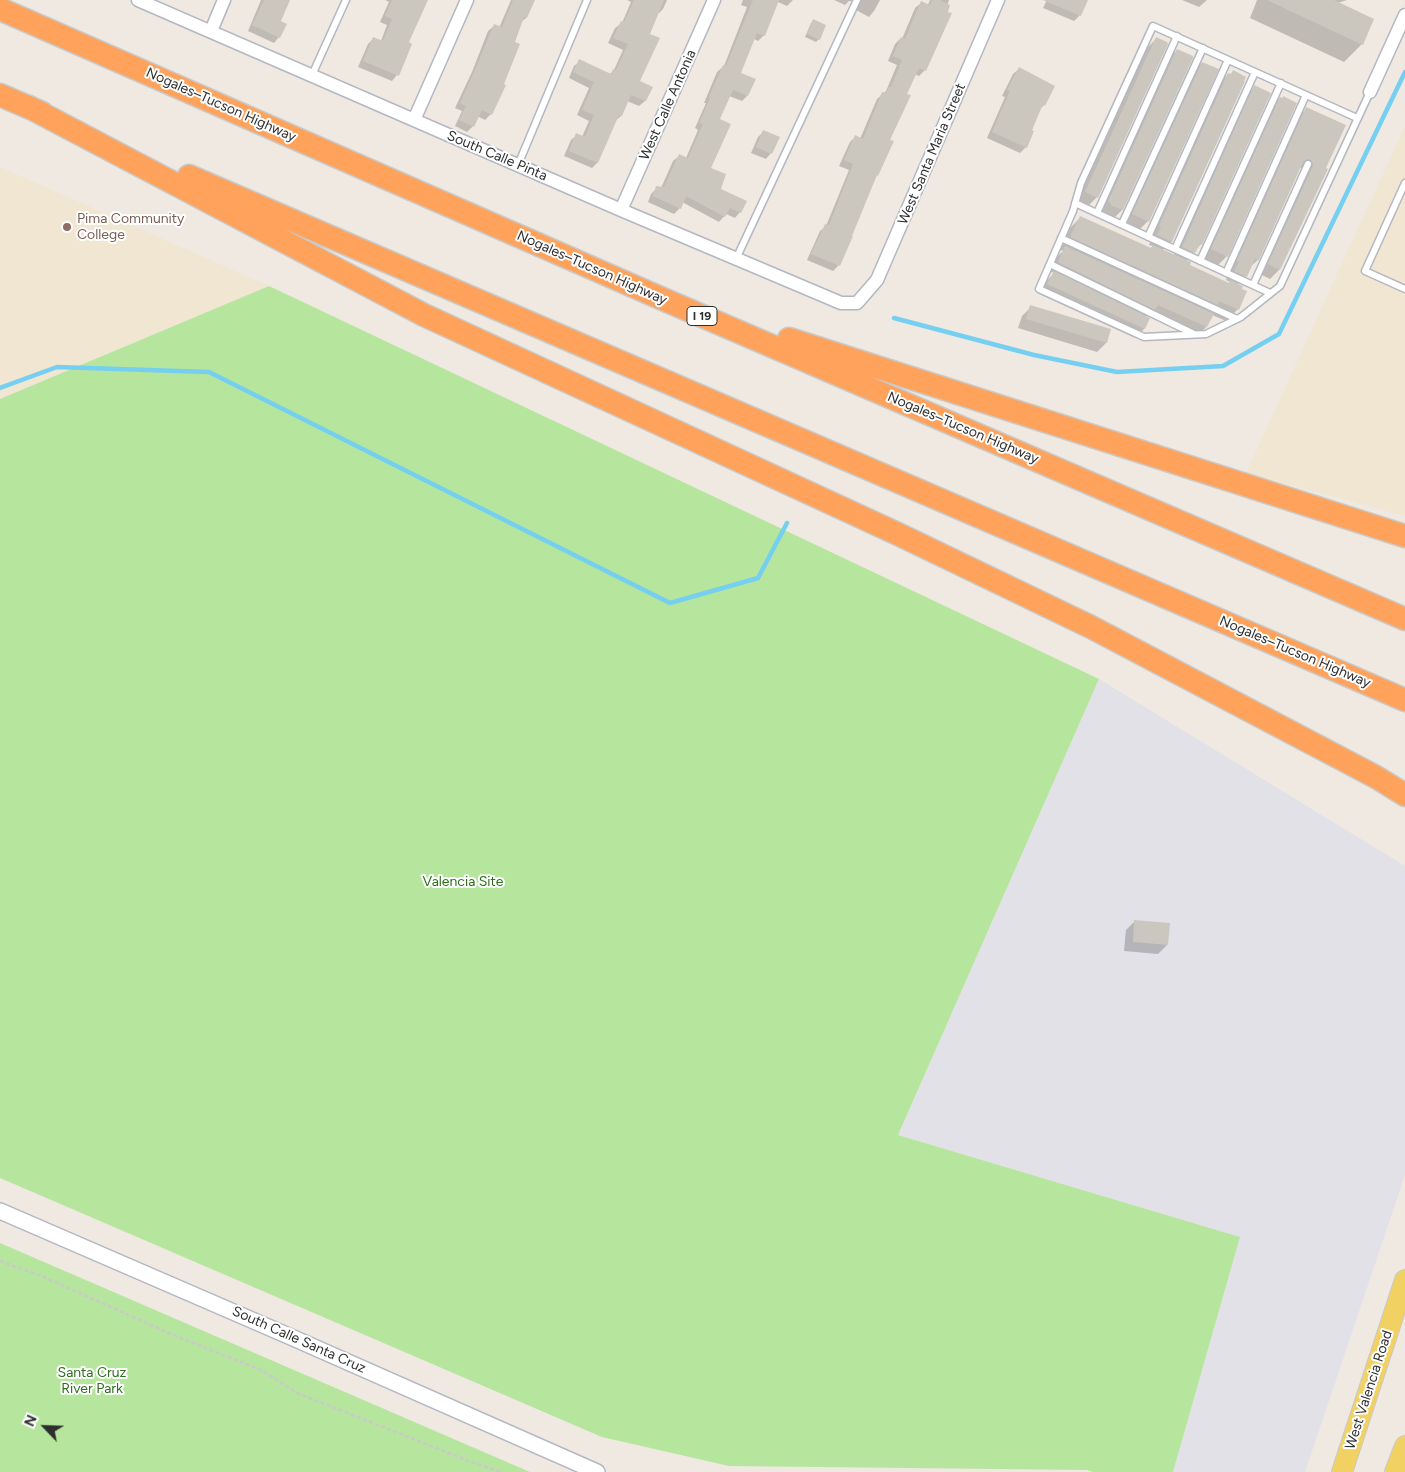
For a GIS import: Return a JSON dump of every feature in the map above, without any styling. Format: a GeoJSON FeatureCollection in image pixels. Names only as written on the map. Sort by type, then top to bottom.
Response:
{"type":"FeatureCollection","features":[{"type":"Feature","properties":{"kind":"highway","name":"Nogales–Tucson Highway"},"geometry":{"type":"LineString","coordinates":[[0,9],[665,300],[1405,619]]}},
{"type":"Feature","properties":{"kind":"highway","name":"Nogales–Tucson Highway"},"geometry":{"type":"LineString","coordinates":[[0,95],[1405,700]]}},
{"type":"Feature","properties":{"kind":"highway"},"geometry":{"type":"LineString","coordinates":[[29,107],[424,315],[900,534],[1064,614],[1376,777],[1405,795]]}},
{"type":"Feature","properties":{"kind":"highway"},"geometry":{"type":"LineString","coordinates":[[665,300],[1405,536]]}},
{"type":"Feature","properties":{"kind":"highway"},"geometry":{"type":"LineString","coordinates":[[1376,777],[1405,786]]}},
{"type":"Feature","properties":{"kind":"main road","name":"West Valencia Road"},"geometry":{"type":"LineString","coordinates":[[1342,1472],[1405,1280]]}},
{"type":"Feature","properties":{"kind":"main road"},"geometry":{"type":"LineString","coordinates":[[1395,1472],[1405,1446]]}},
{"type":"Feature","properties":{"kind":"street","name":"South Calle Pinta"},"geometry":{"type":"LineString","coordinates":[[138,0],[736,259],[841,303],[857,303]]}},
{"type":"Feature","properties":{"kind":"street"},"geometry":{"type":"LineString","coordinates":[[211,31],[224,0]]}},
{"type":"Feature","properties":{"kind":"street"},"geometry":{"type":"LineString","coordinates":[[414,120],[467,0]]}},
{"type":"Feature","properties":{"kind":"street","name":"West Calle Antonia"},"geometry":{"type":"LineString","coordinates":[[621,210],[714,0]]}},
{"type":"Feature","properties":{"kind":"street","name":"West Santa Maria Street"},"geometry":{"type":"LineString","coordinates":[[857,303],[877,280],[998,0]]}},
{"type":"Feature","properties":{"kind":"street"},"geometry":{"type":"LineString","coordinates":[[1370,92],[1405,15]]}},
{"type":"Feature","properties":{"kind":"street","name":"South Calle Santa Cruz"},"geometry":{"type":"LineString","coordinates":[[0,1211],[300,1340],[597,1472]]}},
{"type":"Feature","properties":{"kind":"lane"},"geometry":{"type":"LineString","coordinates":[[312,75],[346,0]]}},
{"type":"Feature","properties":{"kind":"lane"},"geometry":{"type":"LineString","coordinates":[[518,165],[587,0]]}},
{"type":"Feature","properties":{"kind":"lane"},"geometry":{"type":"LineString","coordinates":[[736,259],[857,0]]}},
{"type":"Feature","properties":{"kind":"lane"},"geometry":{"type":"LineString","coordinates":[[1357,118],[1153,26],[1080,183],[1075,202],[1039,289],[1144,337],[1206,334],[1237,319],[1280,286],[1370,92]]}},
{"type":"Feature","properties":{"kind":"lane"},"geometry":{"type":"LineString","coordinates":[[1097,213],[1177,36]]}},
{"type":"Feature","properties":{"kind":"lane"},"geometry":{"type":"LineString","coordinates":[[1122,224],[1203,48]]}},
{"type":"Feature","properties":{"kind":"lane"},"geometry":{"type":"LineString","coordinates":[[1148,237],[1228,60]]}},
{"type":"Feature","properties":{"kind":"lane"},"geometry":{"type":"LineString","coordinates":[[1176,249],[1255,72]]}},
{"type":"Feature","properties":{"kind":"lane"},"geometry":{"type":"LineString","coordinates":[[1200,261],[1281,83]]}},
{"type":"Feature","properties":{"kind":"lane"},"geometry":{"type":"LineString","coordinates":[[1226,273],[1306,95]]}},
{"type":"Feature","properties":{"kind":"lane"},"geometry":{"type":"LineString","coordinates":[[1253,285],[1308,164]]}},
{"type":"Feature","properties":{"kind":"lane"},"geometry":{"type":"LineString","coordinates":[[1405,183],[1365,271],[1405,290]]}},
{"type":"Feature","properties":{"kind":"lane"},"geometry":{"type":"LineString","coordinates":[[1075,202],[1270,293]]}},
{"type":"Feature","properties":{"kind":"lane"},"geometry":{"type":"LineString","coordinates":[[1061,238],[1237,319]]}},
{"type":"Feature","properties":{"kind":"lane"},"geometry":{"type":"LineString","coordinates":[[1050,264],[1196,334]]}},
{"type":"Feature","properties":{"kind":"path"},"geometry":{"type":"LineString","coordinates":[[0,1261],[44,1277],[171,1334],[263,1371],[297,1393],[500,1472]]}},
{"type":"Feature","properties":{"kind":"shaded area"},"geometry":{"type":"Polygon","coordinates":[[[1405,126],[1405,516],[1246,473],[1405,126]]]}},
{"type":"Feature","properties":{"kind":"shaded area","name":"Pima Community College"},"geometry":{"type":"Polygon","coordinates":[[[0,167],[269,286],[0,399],[0,167]]]}},
{"type":"Feature","properties":{"kind":"shaded area"},"geometry":{"type":"Polygon","coordinates":[[[1099,679],[1405,866],[1405,1175],[1305,1472],[1173,1472],[1240,1237],[898,1135],[1099,679]]]}},
{"type":"Feature","properties":{"kind":"green space","name":"Valencia Site"},"geometry":{"type":"Polygon","coordinates":[[[269,286],[1099,679],[898,1135],[1240,1237],[1173,1472],[729,1466],[602,1437],[0,1178],[0,399],[269,286]]]}},
{"type":"Feature","properties":{"kind":"green space","name":"Santa Cruz River Park"},"geometry":{"type":"Polygon","coordinates":[[[0,1243],[530,1472],[0,1472],[0,1243]]]}},
{"type":"Feature","properties":{"kind":"building"},"geometry":{"type":"Polygon","coordinates":[[[264,0],[290,0],[281,21],[287,24],[280,38],[252,25],[264,0]]]}},
{"type":"Feature","properties":{"kind":"building"},"geometry":{"type":"Polygon","coordinates":[[[392,0],[428,0],[409,42],[412,44],[399,76],[363,61],[373,37],[383,41],[392,19],[385,16],[392,0]]]}},
{"type":"Feature","properties":{"kind":"building"},"geometry":{"type":"Polygon","coordinates":[[[513,0],[535,0],[527,18],[524,17],[515,42],[520,44],[504,84],[506,85],[492,115],[482,110],[474,127],[459,120],[466,106],[460,103],[494,24],[502,27],[513,0]]]}},
{"type":"Feature","properties":{"kind":"building"},"geometry":{"type":"Polygon","coordinates":[[[634,0],[664,0],[650,34],[660,38],[640,81],[653,87],[646,101],[631,95],[622,116],[619,115],[598,163],[569,151],[576,133],[585,137],[594,115],[582,110],[594,82],[573,72],[579,59],[611,74],[613,69],[616,70],[628,44],[613,38],[621,21],[624,22],[634,0]]]}},
{"type":"Feature","properties":{"kind":"building"},"geometry":{"type":"Polygon","coordinates":[[[753,0],[779,0],[765,36],[757,33],[741,73],[756,79],[748,96],[733,90],[720,119],[731,124],[711,168],[726,174],[721,189],[747,201],[741,213],[730,208],[725,217],[686,196],[681,209],[653,196],[656,186],[664,187],[679,154],[688,158],[703,124],[699,123],[709,97],[723,65],[726,66],[753,0]]]}},
{"type":"Feature","properties":{"kind":"building"},"geometry":{"type":"Polygon","coordinates":[[[932,0],[940,0],[950,5],[948,12],[952,13],[926,71],[919,68],[907,94],[911,95],[890,140],[894,141],[877,175],[840,266],[811,254],[825,224],[829,225],[853,164],[844,160],[855,135],[863,139],[882,92],[886,93],[889,87],[891,87],[902,60],[893,56],[901,37],[905,39],[921,1],[930,5],[932,0]]]}},
{"type":"Feature","properties":{"kind":"building"},"geometry":{"type":"Polygon","coordinates":[[[1043,0],[1088,0],[1081,16],[1043,0]]]}},
{"type":"Feature","properties":{"kind":"building"},"geometry":{"type":"Polygon","coordinates":[[[1267,0],[1334,0],[1374,19],[1363,45],[1267,0]]]}},
{"type":"Feature","properties":{"kind":"building"},"geometry":{"type":"Polygon","coordinates":[[[813,19],[826,25],[820,40],[807,34],[813,19]]]}},
{"type":"Feature","properties":{"kind":"building"},"geometry":{"type":"Polygon","coordinates":[[[1156,37],[1168,44],[1098,198],[1085,192],[1156,37]]]}},
{"type":"Feature","properties":{"kind":"building"},"geometry":{"type":"Polygon","coordinates":[[[1177,49],[1193,56],[1193,58],[1123,210],[1110,205],[1111,203],[1108,202],[1177,49]]]}},
{"type":"Feature","properties":{"kind":"building"},"geometry":{"type":"Polygon","coordinates":[[[1202,62],[1219,69],[1149,222],[1132,214],[1202,62]]]}},
{"type":"Feature","properties":{"kind":"building"},"geometry":{"type":"Polygon","coordinates":[[[1019,67],[1055,86],[1045,106],[1043,104],[1027,148],[992,132],[1010,91],[1007,90],[1019,67]]]}},
{"type":"Feature","properties":{"kind":"building"},"geometry":{"type":"Polygon","coordinates":[[[1233,70],[1246,77],[1245,81],[1172,242],[1157,235],[1161,227],[1159,226],[1228,73],[1231,74],[1233,70]]]}},
{"type":"Feature","properties":{"kind":"building"},"geometry":{"type":"Polygon","coordinates":[[[1254,85],[1271,93],[1202,245],[1200,244],[1195,253],[1182,247],[1254,85]]]}},
{"type":"Feature","properties":{"kind":"building"},"geometry":{"type":"Polygon","coordinates":[[[1283,96],[1297,103],[1228,257],[1211,249],[1280,97],[1283,98],[1283,96]]]}},
{"type":"Feature","properties":{"kind":"building"},"geometry":{"type":"Polygon","coordinates":[[[1306,107],[1346,125],[1326,168],[1328,169],[1280,270],[1268,264],[1313,166],[1310,159],[1303,162],[1259,260],[1255,259],[1247,277],[1234,271],[1239,262],[1237,261],[1306,107]]]}},
{"type":"Feature","properties":{"kind":"building"},"geometry":{"type":"Polygon","coordinates":[[[763,130],[780,137],[772,154],[756,147],[763,130]]]}},
{"type":"Feature","properties":{"kind":"building"},"geometry":{"type":"Polygon","coordinates":[[[1080,216],[1151,248],[1153,245],[1191,262],[1190,265],[1229,283],[1230,280],[1243,286],[1242,289],[1247,291],[1239,310],[1219,301],[1218,305],[1070,237],[1080,216]]]}},
{"type":"Feature","properties":{"kind":"building"},"geometry":{"type":"Polygon","coordinates":[[[1065,246],[1214,314],[1207,327],[1158,305],[1155,310],[1058,262],[1065,246]]]}},
{"type":"Feature","properties":{"kind":"building"},"geometry":{"type":"Polygon","coordinates":[[[1054,271],[1150,318],[1145,329],[1047,284],[1054,271]]]}},
{"type":"Feature","properties":{"kind":"building"},"geometry":{"type":"Polygon","coordinates":[[[1030,305],[1111,329],[1107,343],[1026,319],[1030,305]]]}},
{"type":"Feature","properties":{"kind":"building"},"geometry":{"type":"Polygon","coordinates":[[[1134,920],[1170,923],[1168,945],[1133,942],[1134,920]]]}},
{"type":"Feature","properties":{"kind":"waterway"},"geometry":{"type":"LineString","coordinates":[[894,318],[1034,355],[1117,372],[1223,366],[1279,334],[1405,72]]}},
{"type":"Feature","properties":{"kind":"waterway"},"geometry":{"type":"LineString","coordinates":[[0,388],[57,367],[209,372],[670,603],[758,578],[787,523]]}},
{"type":"Feature","properties":{"kind":"place","name":"Pima Community College"},"geometry":{"type":"Point","coordinates":[67,227]}}]}
